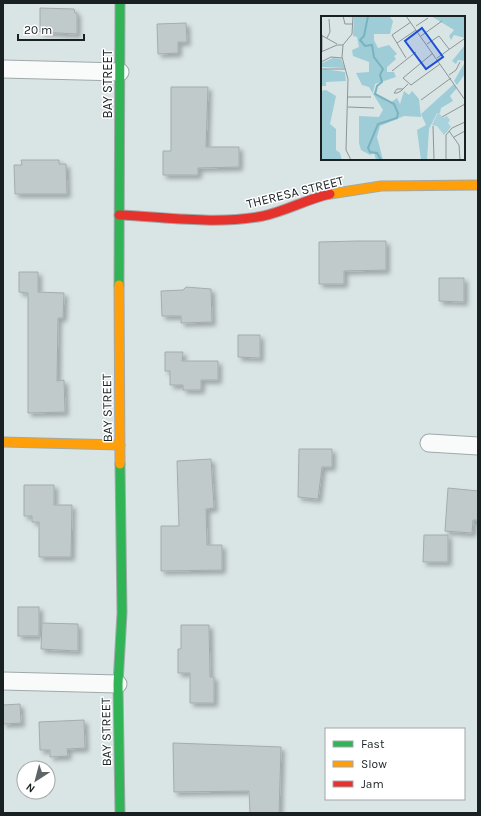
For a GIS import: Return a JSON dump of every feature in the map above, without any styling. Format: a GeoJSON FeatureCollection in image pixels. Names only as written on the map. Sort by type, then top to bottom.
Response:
{"type":"FeatureCollection","features":[{"type":"Feature","properties":{"kind":"main road","name":"BAY STREET"},"geometry":{"type":"LineString","coordinates":[[120,3],[119,215],[122,613],[118,684],[120,813]]}},
{"type":"Feature","properties":{"kind":"main road","name":"THERESA STREET"},"geometry":{"type":"LineString","coordinates":[[119,215],[224,220],[264,215],[284,210],[324,195],[344,192],[402,186],[478,185]]}},
{"type":"Feature","properties":{"kind":"main road"},"geometry":{"type":"LineString","coordinates":[[3,442],[120,444]]}},
{"type":"Feature","properties":{"kind":"street"},"geometry":{"type":"LineString","coordinates":[[3,69],[120,72]]}},
{"type":"Feature","properties":{"kind":"street"},"geometry":{"type":"LineString","coordinates":[[429,443],[478,446]]}},
{"type":"Feature","properties":{"kind":"street"},"geometry":{"type":"LineString","coordinates":[[3,681],[118,684]]}},
{"type":"Feature","properties":{"kind":"building"},"geometry":{"type":"Polygon","coordinates":[[[40,8],[74,9],[75,13],[77,13],[77,34],[40,32],[40,8]]]}},
{"type":"Feature","properties":{"kind":"building"},"geometry":{"type":"Polygon","coordinates":[[[186,23],[187,42],[178,42],[178,53],[158,54],[157,24],[186,23]]]}},
{"type":"Feature","properties":{"kind":"building"},"geometry":{"type":"Polygon","coordinates":[[[171,87],[208,87],[206,147],[239,147],[239,167],[198,168],[198,175],[163,175],[163,151],[171,151],[171,87]]]}},
{"type":"Feature","properties":{"kind":"building"},"geometry":{"type":"Polygon","coordinates":[[[21,160],[59,160],[59,164],[66,164],[67,194],[15,194],[14,165],[22,165],[21,160]]]}},
{"type":"Feature","properties":{"kind":"building"},"geometry":{"type":"Polygon","coordinates":[[[386,241],[386,270],[344,271],[344,284],[319,284],[319,242],[386,241]]]}},
{"type":"Feature","properties":{"kind":"building"},"geometry":{"type":"Polygon","coordinates":[[[19,272],[38,272],[38,292],[64,293],[63,318],[58,318],[57,381],[64,380],[65,412],[28,413],[28,293],[19,292],[19,272]]]}},
{"type":"Feature","properties":{"kind":"building"},"geometry":{"type":"Polygon","coordinates":[[[439,278],[464,278],[464,302],[439,301],[439,278]]]}},
{"type":"Feature","properties":{"kind":"building"},"geometry":{"type":"Polygon","coordinates":[[[186,287],[211,289],[212,322],[181,323],[181,316],[162,316],[161,291],[183,290],[186,287]]]}},
{"type":"Feature","properties":{"kind":"building"},"geometry":{"type":"Polygon","coordinates":[[[238,335],[260,335],[260,358],[238,357],[238,335]]]}},
{"type":"Feature","properties":{"kind":"building"},"geometry":{"type":"Polygon","coordinates":[[[165,352],[183,352],[182,361],[218,361],[218,380],[201,380],[201,390],[183,390],[183,385],[170,385],[170,371],[165,371],[165,352]]]}},
{"type":"Feature","properties":{"kind":"building"},"geometry":{"type":"Polygon","coordinates":[[[299,449],[332,449],[332,467],[322,467],[318,499],[298,497],[299,449]]]}},
{"type":"Feature","properties":{"kind":"building"},"geometry":{"type":"Polygon","coordinates":[[[211,459],[214,508],[206,509],[207,545],[222,545],[222,570],[161,571],[161,526],[179,526],[177,461],[211,459]]]}},
{"type":"Feature","properties":{"kind":"building"},"geometry":{"type":"Polygon","coordinates":[[[24,485],[54,485],[54,505],[72,505],[71,557],[39,557],[39,522],[32,522],[32,516],[24,516],[24,485]]]}},
{"type":"Feature","properties":{"kind":"building"},"geometry":{"type":"Polygon","coordinates":[[[448,488],[478,491],[478,520],[473,520],[472,533],[445,531],[448,488]]]}},
{"type":"Feature","properties":{"kind":"building"},"geometry":{"type":"Polygon","coordinates":[[[424,535],[448,535],[448,562],[423,562],[424,535]]]}},
{"type":"Feature","properties":{"kind":"building"},"geometry":{"type":"Polygon","coordinates":[[[18,607],[39,607],[39,636],[18,636],[18,607]]]}},
{"type":"Feature","properties":{"kind":"building"},"geometry":{"type":"Polygon","coordinates":[[[42,623],[78,624],[78,651],[41,649],[42,623]]]}},
{"type":"Feature","properties":{"kind":"building"},"geometry":{"type":"Polygon","coordinates":[[[181,625],[209,625],[210,677],[214,677],[214,703],[190,703],[190,673],[178,673],[178,649],[181,649],[181,625]]]}},
{"type":"Feature","properties":{"kind":"building"},"geometry":{"type":"Polygon","coordinates":[[[20,704],[21,723],[3,724],[3,705],[20,704]]]}},
{"type":"Feature","properties":{"kind":"building"},"geometry":{"type":"Polygon","coordinates":[[[84,720],[85,748],[67,749],[68,756],[50,757],[50,750],[40,750],[39,722],[84,720]]]}},
{"type":"Feature","properties":{"kind":"building"},"geometry":{"type":"Polygon","coordinates":[[[173,743],[281,747],[279,813],[250,813],[249,791],[174,792],[173,743]]]}},
{"type":"Feature","properties":{"kind":"traffic: fast"},"geometry":{"type":"LineString","coordinates":[[119,285],[120,3]]}},
{"type":"Feature","properties":{"kind":"traffic: fast"},"geometry":{"type":"LineString","coordinates":[[120,464],[122,613],[118,684],[120,813]]}},
{"type":"Feature","properties":{"kind":"traffic: slow"},"geometry":{"type":"LineString","coordinates":[[330,194],[381,186],[478,185]]}},
{"type":"Feature","properties":{"kind":"traffic: slow"},"geometry":{"type":"LineString","coordinates":[[119,285],[120,464]]}},
{"type":"Feature","properties":{"kind":"traffic: slow"},"geometry":{"type":"LineString","coordinates":[[3,442],[120,445]]}},
{"type":"Feature","properties":{"kind":"traffic: jam"},"geometry":{"type":"LineString","coordinates":[[119,215],[191,220],[245,219],[272,214],[330,194]]}}]}
